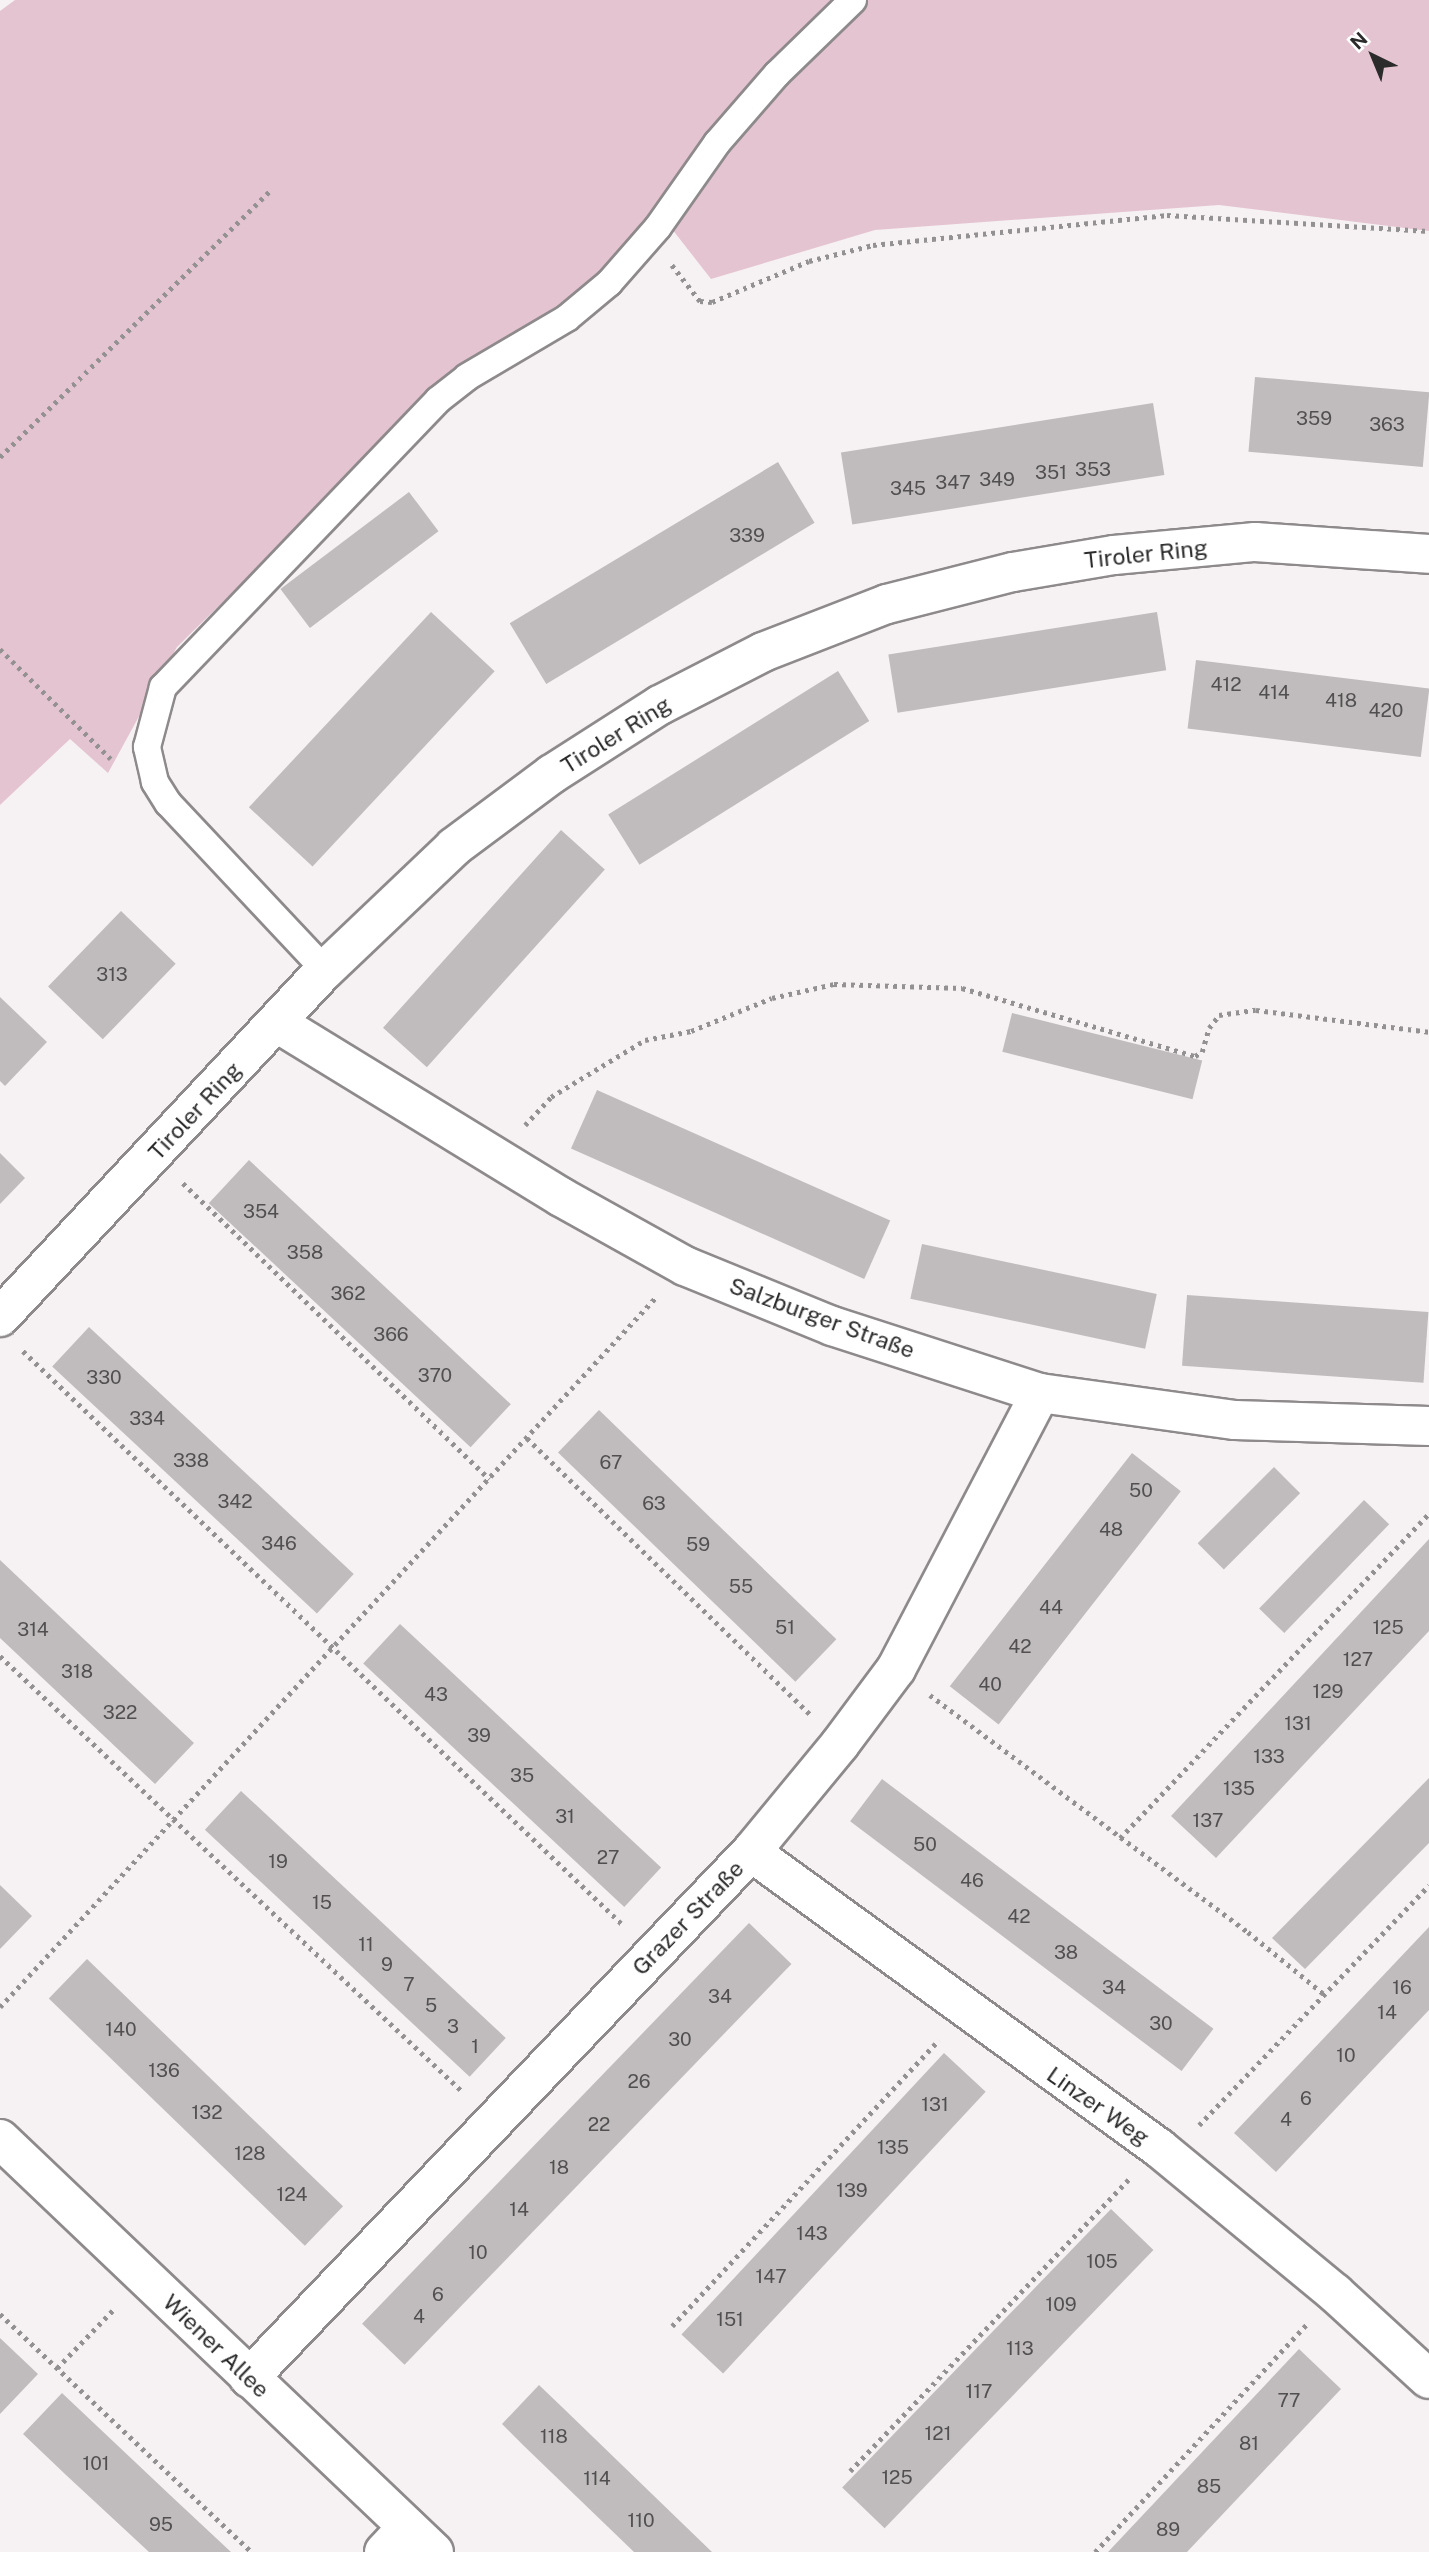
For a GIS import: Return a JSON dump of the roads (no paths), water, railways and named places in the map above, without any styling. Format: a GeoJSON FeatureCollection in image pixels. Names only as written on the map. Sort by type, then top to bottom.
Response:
{"type":"FeatureCollection","features":[{"type":"Feature","properties":{"kind":"street","name":"Tiroler Ring"},"geometry":{"type":"LineString","coordinates":[[10,1333],[154,1155],[325,970],[454,847],[552,774],[660,705],[763,652],[887,604],[1013,572],[1255,542],[1429,554]]}},
{"type":"Feature","properties":{"kind":"street","name":"Salzburger Straße"},"geometry":{"type":"LineString","coordinates":[[277,1023],[501,1161],[685,1266],[832,1326],[1040,1393],[1236,1420],[1429,1426]]}},
{"type":"Feature","properties":{"kind":"street","name":"Grazer Straße"},"geometry":{"type":"LineString","coordinates":[[249,2378],[751,1852],[840,1744],[896,1669],[1040,1393]]}},
{"type":"Feature","properties":{"kind":"street","name":"Linzer Weg"},"geometry":{"type":"LineString","coordinates":[[751,1852],[966,2011],[1159,2148],[1335,2293],[1429,2379]]}},
{"type":"Feature","properties":{"kind":"street","name":"Wiener Allee"},"geometry":{"type":"LineString","coordinates":[[0,2139],[249,2378],[408,2544]]}},
{"type":"Feature","properties":{"kind":"lane"},"geometry":{"type":"LineString","coordinates":[[325,970],[168,803],[155,782],[147,747],[163,687],[183,662],[438,400],[467,377],[567,318],[609,283],[645,241],[717,143],[777,74],[853,0]]}}]}
